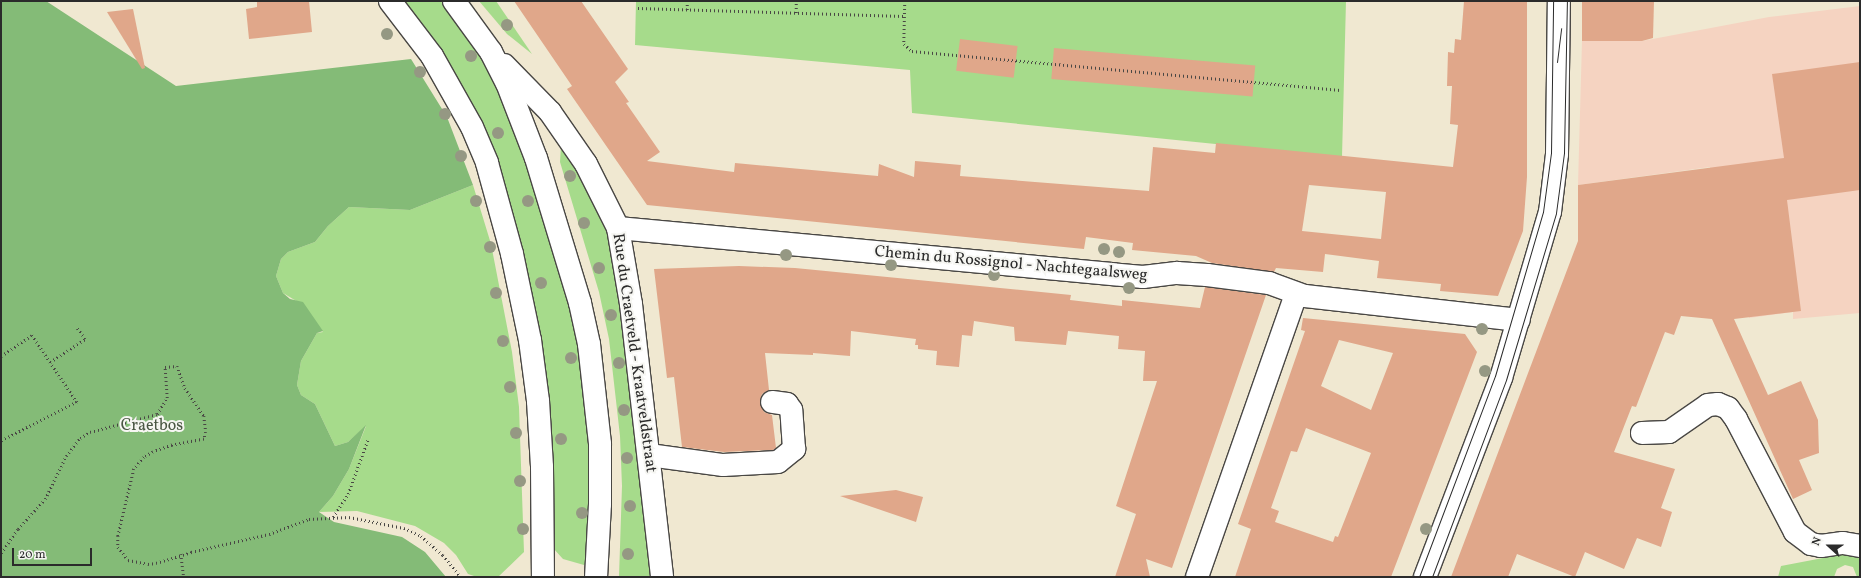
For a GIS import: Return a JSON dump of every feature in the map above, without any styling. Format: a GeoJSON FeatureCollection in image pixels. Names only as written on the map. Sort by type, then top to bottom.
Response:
{"type":"FeatureCollection","features":[{"type":"Feature","properties":{"kind":"street"},"geometry":{"type":"LineString","coordinates":[[390,1],[432,56],[472,127],[486,163],[512,254],[530,340],[538,401],[543,504],[543,577]]}},
{"type":"Feature","properties":{"kind":"street","name":"Rue du Craetveld - Kraatveldstraat"},"geometry":{"type":"LineString","coordinates":[[454,1],[491,52],[550,112],[586,164],[618,228],[631,304],[662,577]]}},
{"type":"Feature","properties":{"kind":"street"},"geometry":{"type":"LineString","coordinates":[[1425,577],[1501,378],[1545,232],[1556,174],[1559,1]]}},
{"type":"Feature","properties":{"kind":"street","name":"Rue du Craetveld - Kraatveldstraat"},"geometry":{"type":"LineString","coordinates":[[491,52],[507,83],[536,158],[562,236],[583,316],[595,389],[600,444],[600,504],[596,577]]}},
{"type":"Feature","properties":{"kind":"street","name":"Chemin du Rossignol - Nachtegaalsweg"},"geometry":{"type":"LineString","coordinates":[[618,228],[1143,277],[1177,273],[1207,275],[1268,283],[1296,295],[1519,320]]}},
{"type":"Feature","properties":{"kind":"street"},"geometry":{"type":"LineString","coordinates":[[1197,577],[1296,295]]}},
{"type":"Feature","properties":{"kind":"street"},"geometry":{"type":"LineString","coordinates":[[649,455],[716,464],[778,462],[794,450],[791,410],[787,404],[772,402]]}},
{"type":"Feature","properties":{"kind":"street"},"geometry":{"type":"LineString","coordinates":[[1642,432],[1669,432],[1708,405],[1718,404],[1728,408],[1736,420],[1794,532],[1811,544],[1821,546],[1843,543],[1860,546]]}},
{"type":"Feature","properties":{"kind":"path"},"geometry":{"type":"LineString","coordinates":[[687,1],[687,10]]}},
{"type":"Feature","properties":{"kind":"path"},"geometry":{"type":"LineString","coordinates":[[796,1],[796,13]]}},
{"type":"Feature","properties":{"kind":"path"},"geometry":{"type":"LineString","coordinates":[[905,1],[904,44],[912,50],[1340,90]]}},
{"type":"Feature","properties":{"kind":"path"},"geometry":{"type":"LineString","coordinates":[[638,8],[904,16]]}},
{"type":"Feature","properties":{"kind":"path"},"geometry":{"type":"LineString","coordinates":[[50,362],[85,339],[77,328]]}},
{"type":"Feature","properties":{"kind":"path"},"geometry":{"type":"LineString","coordinates":[[1,356],[32,335],[77,402],[1,441]]}},
{"type":"Feature","properties":{"kind":"path"},"geometry":{"type":"LineString","coordinates":[[1,553],[18,529],[44,499],[66,456],[80,438],[90,432],[157,414],[168,398],[165,367],[177,366],[185,388],[204,416],[206,432],[204,439],[163,447],[144,457],[139,463],[130,479],[118,547],[128,560],[138,563],[156,563],[181,554],[265,535],[309,519],[333,517],[369,520],[404,528],[421,536],[443,555],[461,577]]}},
{"type":"Feature","properties":{"kind":"path"},"geometry":{"type":"LineString","coordinates":[[333,517],[348,494],[368,439]]}},
{"type":"Feature","properties":{"kind":"path"},"geometry":{"type":"LineString","coordinates":[[181,554],[184,577]]}},
{"type":"Feature","properties":{"kind":"shaded area"},"geometry":{"type":"Polygon","coordinates":[[[1860,6],[1860,313],[1793,319],[1793,312],[1749,318],[1747,306],[1716,322],[1708,316],[1710,167],[1578,185],[1582,41],[1642,41],[1769,17],[1860,6]]]}},
{"type":"Feature","properties":{"kind":"green space","name":"Craetbos"},"geometry":{"type":"Polygon","coordinates":[[[1,1],[46,1],[176,86],[411,59],[447,117],[473,185],[410,210],[349,207],[328,226],[315,242],[288,252],[281,259],[276,276],[283,293],[290,299],[303,302],[323,331],[317,333],[301,361],[297,385],[301,395],[315,404],[335,446],[348,442],[366,425],[349,469],[333,496],[319,512],[334,522],[402,537],[425,552],[446,577],[1,577],[1,1]]]}},
{"type":"Feature","properties":{"kind":"green space"},"geometry":{"type":"Polygon","coordinates":[[[401,1],[441,1],[486,65],[520,138],[561,271],[579,346],[590,452],[592,512],[587,562],[584,565],[563,559],[553,548],[549,429],[474,109],[434,42],[401,1]]]}},
{"type":"Feature","properties":{"kind":"green space"},"geometry":{"type":"Polygon","coordinates":[[[479,1],[496,1],[532,54],[507,34],[479,1]]]}},
{"type":"Feature","properties":{"kind":"green space"},"geometry":{"type":"Polygon","coordinates":[[[636,1],[1346,1],[1342,157],[912,113],[910,70],[635,45],[636,1]]]}},
{"type":"Feature","properties":{"kind":"green space"},"geometry":{"type":"Polygon","coordinates":[[[561,145],[587,184],[613,248],[655,577],[619,577],[622,486],[620,436],[609,339],[599,292],[560,162],[561,145]]]}},
{"type":"Feature","properties":{"kind":"green space"},"geometry":{"type":"Polygon","coordinates":[[[473,185],[491,244],[512,352],[519,407],[524,552],[498,577],[477,577],[468,574],[456,555],[444,543],[415,526],[357,511],[319,512],[333,496],[349,469],[366,426],[348,442],[335,446],[315,404],[301,395],[297,385],[301,361],[317,333],[323,332],[298,302],[283,293],[276,276],[281,259],[288,252],[315,242],[328,226],[349,207],[410,210],[473,185]]]}},
{"type":"Feature","properties":{"kind":"green space"},"geometry":{"type":"Polygon","coordinates":[[[1849,553],[1860,556],[1860,577],[1857,577],[1853,567],[1845,565],[1837,569],[1834,577],[1778,577],[1781,566],[1849,553]]]}},
{"type":"Feature","properties":{"kind":"building"},"geometry":{"type":"Polygon","coordinates":[[[257,1],[309,1],[312,32],[249,39],[246,9],[257,7],[257,1]]]}},
{"type":"Feature","properties":{"kind":"building"},"geometry":{"type":"Polygon","coordinates":[[[514,1],[581,1],[628,69],[615,82],[629,102],[626,103],[660,152],[647,161],[734,172],[735,163],[878,176],[879,164],[914,177],[915,161],[961,165],[960,176],[1149,191],[1153,147],[1215,153],[1216,143],[1453,167],[1458,125],[1450,124],[1452,86],[1447,86],[1448,52],[1454,53],[1455,39],[1461,40],[1464,1],[1527,1],[1527,177],[1523,231],[1498,296],[1440,291],[1441,284],[1377,278],[1379,261],[1325,254],[1323,272],[1276,268],[1274,272],[1212,263],[1196,256],[1132,250],[1133,243],[1086,237],[1084,249],[647,205],[567,89],[572,86],[514,1]],[[1309,185],[1302,231],[1381,239],[1386,192],[1309,185]]]}},
{"type":"Feature","properties":{"kind":"building"},"geometry":{"type":"Polygon","coordinates":[[[1582,1],[1654,1],[1653,38],[1642,41],[1582,41],[1582,1]]]}},
{"type":"Feature","properties":{"kind":"building"},"geometry":{"type":"Polygon","coordinates":[[[133,9],[145,68],[142,69],[107,12],[133,9]]]}},
{"type":"Feature","properties":{"kind":"building"},"geometry":{"type":"Polygon","coordinates":[[[960,39],[1018,46],[1014,78],[956,71],[960,39]]]}},
{"type":"Feature","properties":{"kind":"building"},"geometry":{"type":"Polygon","coordinates":[[[1054,48],[1255,66],[1253,96],[1051,79],[1054,48]]]}},
{"type":"Feature","properties":{"kind":"building"},"geometry":{"type":"Polygon","coordinates":[[[1860,62],[1860,190],[1787,200],[1801,311],[1734,319],[1768,395],[1801,381],[1818,420],[1819,453],[1799,460],[1812,490],[1793,499],[1712,319],[1681,316],[1674,335],[1665,332],[1636,407],[1632,406],[1614,452],[1675,469],[1661,508],[1672,512],[1661,547],[1637,538],[1624,569],[1585,552],[1575,577],[1517,554],[1508,577],[1451,577],[1578,241],[1578,185],[1784,158],[1772,74],[1860,62]]]}},
{"type":"Feature","properties":{"kind":"building"},"geometry":{"type":"Polygon","coordinates":[[[739,266],[795,268],[1071,295],[1070,300],[1122,306],[1122,300],[1200,308],[1205,287],[1266,295],[1172,568],[1146,559],[1150,577],[1115,577],[1136,514],[1116,506],[1157,381],[1143,381],[1145,351],[1118,349],[1119,336],[1068,331],[1066,345],[1015,341],[1014,327],[974,321],[972,336],[962,335],[959,367],[936,365],[937,351],[918,349],[918,345],[915,345],[916,339],[851,331],[850,356],[813,353],[813,355],[765,353],[769,390],[762,394],[760,401],[764,412],[772,415],[776,448],[773,450],[724,452],[682,447],[674,377],[667,378],[654,269],[739,266]]]}},
{"type":"Feature","properties":{"kind":"building"},"geometry":{"type":"Polygon","coordinates":[[[1303,318],[1465,334],[1477,352],[1391,577],[1235,577],[1251,529],[1238,524],[1305,331],[1301,330],[1303,318]],[[1339,340],[1321,386],[1371,410],[1393,353],[1339,340]],[[1306,428],[1297,452],[1291,451],[1271,508],[1279,511],[1275,522],[1333,542],[1335,536],[1338,537],[1371,453],[1306,428]]]}},
{"type":"Feature","properties":{"kind":"building"},"geometry":{"type":"Polygon","coordinates":[[[896,490],[923,497],[916,522],[840,496],[896,490]]]}},
{"type":"Feature","properties":{"kind":"tram line"},"geometry":{"type":"LineString","coordinates":[[1419,577],[1495,376],[1543,212],[1551,153],[1553,1]]}},
{"type":"Feature","properties":{"kind":"tram line"},"geometry":{"type":"LineString","coordinates":[[1432,577],[1506,380],[1556,213],[1564,153],[1567,1]]}},
{"type":"Feature","properties":{"kind":"tram line"},"geometry":{"type":"LineString","coordinates":[[1557,62],[1561,28]]}}]}
